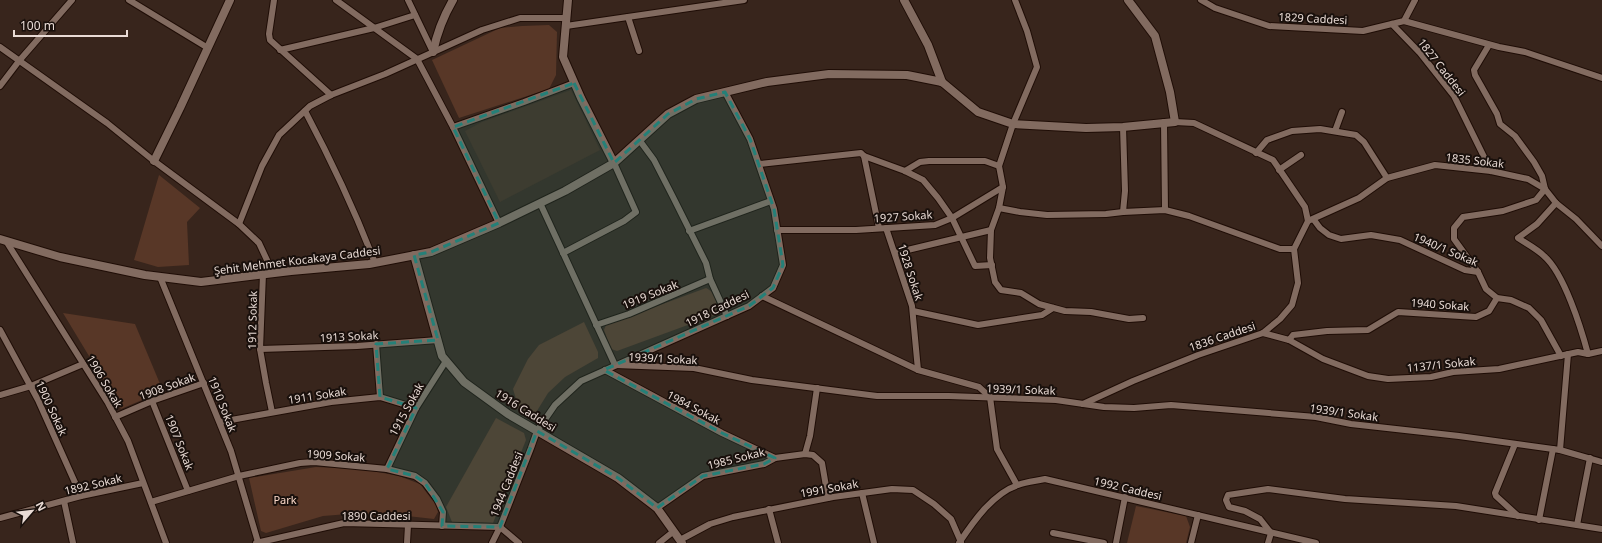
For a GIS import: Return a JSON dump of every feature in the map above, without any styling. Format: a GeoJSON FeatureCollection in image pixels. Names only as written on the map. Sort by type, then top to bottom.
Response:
{"type":"FeatureCollection","features":[{"type":"Feature","properties":{"kind":"street"},"geometry":{"type":"LineString","coordinates":[[0,86],[19,60],[72,0]]}},
{"type":"Feature","properties":{"kind":"street"},"geometry":{"type":"LineString","coordinates":[[129,0],[208,48]]}},
{"type":"Feature","properties":{"kind":"street"},"geometry":{"type":"LineString","coordinates":[[139,7],[143,0]]}},
{"type":"Feature","properties":{"kind":"street"},"geometry":{"type":"LineString","coordinates":[[154,161],[230,0]]}},
{"type":"Feature","properties":{"kind":"street"},"geometry":{"type":"LineString","coordinates":[[274,0],[270,40],[331,95]]}},
{"type":"Feature","properties":{"kind":"street"},"geometry":{"type":"LineString","coordinates":[[336,0],[417,59],[453,127],[499,223]]}},
{"type":"Feature","properties":{"kind":"street"},"geometry":{"type":"LineString","coordinates":[[408,0],[433,52]]}},
{"type":"Feature","properties":{"kind":"street"},"geometry":{"type":"LineString","coordinates":[[433,52],[437,34],[444,15],[453,0]]}},
{"type":"Feature","properties":{"kind":"street"},"geometry":{"type":"LineString","coordinates":[[563,253],[624,221],[636,212],[563,57],[568,0]]}},
{"type":"Feature","properties":{"kind":"street"},"geometry":{"type":"LineString","coordinates":[[239,224],[262,166],[279,135],[305,111],[331,95],[385,74],[482,30],[520,18],[566,22],[628,17],[744,0]]}},
{"type":"Feature","properties":{"kind":"street"},"geometry":{"type":"LineString","coordinates":[[904,0],[928,45],[942,82]]}},
{"type":"Feature","properties":{"kind":"street"},"geometry":{"type":"LineString","coordinates":[[1014,0],[1027,31],[1037,67],[1013,124],[999,166],[1003,187],[999,208],[991,230],[990,258],[995,282],[1001,290],[1021,293],[1039,304],[1065,311],[1091,312],[1129,320],[1143,318]]}},
{"type":"Feature","properties":{"kind":"street"},"geometry":{"type":"LineString","coordinates":[[999,208],[1048,215],[1106,214],[1165,210],[1189,216],[1280,249],[1294,249],[1311,221],[1305,207],[1273,160],[1194,123],[1175,122],[1170,92],[1154,36],[1128,0]]}},
{"type":"Feature","properties":{"kind":"street","name":"1829 Caddesi"},"geometry":{"type":"LineString","coordinates":[[1201,0],[1215,8],[1269,26],[1363,31],[1404,21]]}},
{"type":"Feature","properties":{"kind":"street"},"geometry":{"type":"LineString","coordinates":[[1415,0],[1404,21],[1489,45],[1525,52],[1602,78]]}},
{"type":"Feature","properties":{"kind":"street"},"geometry":{"type":"LineString","coordinates":[[280,50],[374,28],[416,14]]}},
{"type":"Feature","properties":{"kind":"street"},"geometry":{"type":"LineString","coordinates":[[628,17],[640,51]]}},
{"type":"Feature","properties":{"kind":"street","name":"1827 Caddesi"},"geometry":{"type":"LineString","coordinates":[[1392,24],[1420,53],[1454,96],[1491,171]]}},
{"type":"Feature","properties":{"kind":"street"},"geometry":{"type":"LineString","coordinates":[[1478,272],[1454,239],[1454,228],[1463,218],[1503,210],[1536,200],[1545,189],[1542,176],[1534,162],[1515,136],[1500,124],[1497,114],[1475,75],[1474,70],[1489,45]]}},
{"type":"Feature","properties":{"kind":"street"},"geometry":{"type":"LineString","coordinates":[[0,48],[107,123],[154,161],[239,224],[259,243],[273,273]]}},
{"type":"Feature","properties":{"kind":"street","name":"Şehit Mehmet Kocakaya Caddesi"},"geometry":{"type":"LineString","coordinates":[[3,240],[60,257],[145,275],[202,282],[263,274],[375,263],[431,252],[499,223],[540,203],[614,163],[668,114],[696,99],[766,82],[829,74],[907,75],[942,82],[978,112],[1013,124],[1086,128],[1123,127],[1175,122]]}},
{"type":"Feature","properties":{"kind":"street"},"geometry":{"type":"LineString","coordinates":[[453,127],[574,83]]}},
{"type":"Feature","properties":{"kind":"street","name":"1918 Caddesi"},"geometry":{"type":"LineString","coordinates":[[537,431],[555,405],[581,381],[749,306],[773,288],[783,265],[771,201],[750,139],[725,92]]}},
{"type":"Feature","properties":{"kind":"street"},"geometry":{"type":"LineString","coordinates":[[305,111],[328,155],[362,230],[375,263]]}},
{"type":"Feature","properties":{"kind":"street"},"geometry":{"type":"LineString","coordinates":[[1334,131],[1342,112]]}},
{"type":"Feature","properties":{"kind":"street"},"geometry":{"type":"LineString","coordinates":[[1164,122],[1165,210]]}},
{"type":"Feature","properties":{"kind":"street"},"geometry":{"type":"LineString","coordinates":[[1123,127],[1125,191],[1123,212]]}},
{"type":"Feature","properties":{"kind":"street"},"geometry":{"type":"LineString","coordinates":[[1256,152],[1268,140],[1292,131],[1320,129],[1356,135],[1364,142],[1386,178]]}},
{"type":"Feature","properties":{"kind":"street"},"geometry":{"type":"LineString","coordinates":[[640,141],[654,160],[706,263],[710,279],[727,316]]}},
{"type":"Feature","properties":{"kind":"street"},"geometry":{"type":"LineString","coordinates":[[759,164],[861,153],[864,156],[905,171],[923,180],[938,198],[952,218],[975,266],[992,265]]}},
{"type":"Feature","properties":{"kind":"street"},"geometry":{"type":"LineString","coordinates":[[1279,170],[1301,155]]}},
{"type":"Feature","properties":{"kind":"street"},"geometry":{"type":"LineString","coordinates":[[864,156],[880,228]]}},
{"type":"Feature","properties":{"kind":"street"},"geometry":{"type":"LineString","coordinates":[[905,171],[920,162],[929,161],[985,161],[999,166]]}},
{"type":"Feature","properties":{"kind":"street","name":"1835 Sokak"},"geometry":{"type":"LineString","coordinates":[[1311,221],[1359,198],[1386,178],[1435,165],[1491,171],[1528,179],[1545,189],[1556,203],[1576,219],[1602,246]]}},
{"type":"Feature","properties":{"kind":"street","name":"1927 Sokak"},"geometry":{"type":"LineString","coordinates":[[777,230],[856,230],[935,225],[952,218],[1003,187]]}},
{"type":"Feature","properties":{"kind":"street"},"geometry":{"type":"LineString","coordinates":[[689,231],[771,201]]}},
{"type":"Feature","properties":{"kind":"street","name":"1939/1 Sokak"},"geometry":{"type":"LineString","coordinates":[[540,203],[615,365],[694,368],[752,380],[877,396],[1056,400],[1104,407],[1134,408],[1171,405],[1228,409],[1316,418],[1351,424],[1553,449],[1602,462]]}},
{"type":"Feature","properties":{"kind":"street"},"geometry":{"type":"LineString","coordinates":[[1556,203],[1537,224],[1518,238],[1544,256],[1557,274],[1579,322],[1588,354]]}},
{"type":"Feature","properties":{"kind":"street","name":"1940/1 Sokak"},"geometry":{"type":"LineString","coordinates":[[1311,221],[1329,234],[1341,239],[1371,235],[1400,240],[1465,270],[1478,272],[1486,289],[1497,298]]}},
{"type":"Feature","properties":{"kind":"street","name":"1928 Sokak"},"geometry":{"type":"LineString","coordinates":[[886,228],[913,311],[918,370]]}},
{"type":"Feature","properties":{"kind":"street"},"geometry":{"type":"LineString","coordinates":[[895,253],[991,230]]}},
{"type":"Feature","properties":{"kind":"street","name":"1906 Sokak"},"geometry":{"type":"LineString","coordinates":[[3,240],[83,364],[128,441],[166,543]]}},
{"type":"Feature","properties":{"kind":"street","name":"1836 Caddesi"},"geometry":{"type":"LineString","coordinates":[[1083,404],[1133,381],[1191,358],[1263,333],[1280,319],[1292,305],[1298,283],[1294,249]]}},
{"type":"Feature","properties":{"kind":"street","name":"1916 Caddesi"},"geometry":{"type":"LineString","coordinates":[[414,255],[442,356],[464,382],[508,414],[618,478],[657,508],[681,542]]}},
{"type":"Feature","properties":{"kind":"street","name":"1912 Sokak"},"geometry":{"type":"LineString","coordinates":[[263,274],[260,349],[272,412]]}},
{"type":"Feature","properties":{"kind":"street","name":"1910 Sokak"},"geometry":{"type":"LineString","coordinates":[[160,277],[232,451],[256,542]]}},
{"type":"Feature","properties":{"kind":"street","name":"1919 Sokak"},"geometry":{"type":"LineString","coordinates":[[596,325],[628,314],[710,279]]}},
{"type":"Feature","properties":{"kind":"street"},"geometry":{"type":"LineString","coordinates":[[762,296],[918,370],[979,387],[990,398],[997,449],[1017,485]]}},
{"type":"Feature","properties":{"kind":"street"},"geometry":{"type":"LineString","coordinates":[[1497,298],[1511,300],[1529,308],[1541,320],[1561,356]]}},
{"type":"Feature","properties":{"kind":"street","name":"1940 Sokak"},"geometry":{"type":"LineString","coordinates":[[1289,340],[1293,335],[1327,331],[1368,330],[1398,312],[1476,317],[1489,311],[1497,298]]}},
{"type":"Feature","properties":{"kind":"street"},"geometry":{"type":"LineString","coordinates":[[913,311],[978,325],[1042,315],[1053,308]]}},
{"type":"Feature","properties":{"kind":"street","name":"1900 Sokak"},"geometry":{"type":"LineString","coordinates":[[1,332],[31,386],[81,496]]}},
{"type":"Feature","properties":{"kind":"street","name":"1137/1 Sokak"},"geometry":{"type":"LineString","coordinates":[[1263,333],[1289,340],[1323,360],[1368,376],[1388,378],[1431,376],[1452,372],[1499,369],[1578,352],[1588,354],[1602,351]]}},
{"type":"Feature","properties":{"kind":"street","name":"1913 Sokak"},"geometry":{"type":"LineString","coordinates":[[260,349],[438,340]]}},
{"type":"Feature","properties":{"kind":"street"},"geometry":{"type":"LineString","coordinates":[[376,344],[380,376],[380,397]]}},
{"type":"Feature","properties":{"kind":"street"},"geometry":{"type":"LineString","coordinates":[[1560,450],[1568,354]]}},
{"type":"Feature","properties":{"kind":"street","name":"1915 Sokak"},"geometry":{"type":"LineString","coordinates":[[386,468],[416,408],[446,361]]}},
{"type":"Feature","properties":{"kind":"street"},"geometry":{"type":"LineString","coordinates":[[0,395],[31,386],[83,364]]}},
{"type":"Feature","properties":{"kind":"street","name":"1984 Sokak"},"geometry":{"type":"LineString","coordinates":[[605,370],[722,433],[775,458]]}},
{"type":"Feature","properties":{"kind":"street","name":"1908 Sokak"},"geometry":{"type":"LineString","coordinates":[[115,417],[152,401],[204,383]]}},
{"type":"Feature","properties":{"kind":"street"},"geometry":{"type":"LineString","coordinates":[[817,388],[810,436],[805,454],[813,455],[822,463],[828,498]]}},
{"type":"Feature","properties":{"kind":"street","name":"1911 Sokak"},"geometry":{"type":"LineString","coordinates":[[220,422],[331,402],[380,397],[416,408]]}},
{"type":"Feature","properties":{"kind":"street","name":"1907 Sokak"},"geometry":{"type":"LineString","coordinates":[[152,401],[188,491]]}},
{"type":"Feature","properties":{"kind":"street","name":"1944 Caddesi"},"geometry":{"type":"LineString","coordinates":[[494,541],[537,431]]}},
{"type":"Feature","properties":{"kind":"street"},"geometry":{"type":"LineString","coordinates":[[1514,444],[1495,493],[1496,496],[1519,517]]}},
{"type":"Feature","properties":{"kind":"street"},"geometry":{"type":"LineString","coordinates":[[1539,520],[1553,449]]}},
{"type":"Feature","properties":{"kind":"street","name":"1985 Sokak"},"geometry":{"type":"LineString","coordinates":[[657,508],[703,476],[764,464],[775,458],[805,454]]}},
{"type":"Feature","properties":{"kind":"street"},"geometry":{"type":"LineString","coordinates":[[1577,525],[1590,458]]}},
{"type":"Feature","properties":{"kind":"street","name":"1909 Sokak"},"geometry":{"type":"LineString","coordinates":[[151,502],[239,476],[300,463],[314,462],[386,468],[415,476],[425,483],[437,499],[443,512],[442,526]]}},
{"type":"Feature","properties":{"kind":"street","name":"1992 Caddesi"},"geometry":{"type":"LineString","coordinates":[[960,543],[969,527],[994,498],[1017,485],[1045,479],[1316,543]]}},
{"type":"Feature","properties":{"kind":"street","name":"1892 Sokak"},"geometry":{"type":"LineString","coordinates":[[0,518],[81,496],[143,483]]}},
{"type":"Feature","properties":{"kind":"street","name":"1991 Sokak"},"geometry":{"type":"LineString","coordinates":[[681,542],[710,524],[733,516],[828,498],[892,489],[913,490],[934,504],[951,519],[957,530],[960,543]]}},
{"type":"Feature","properties":{"kind":"street"},"geometry":{"type":"LineString","coordinates":[[1268,543],[1271,533],[1260,519],[1245,511],[1230,507],[1226,500],[1228,495],[1268,489],[1345,498],[1456,506],[1519,517],[1602,528]]}},
{"type":"Feature","properties":{"kind":"street"},"geometry":{"type":"LineString","coordinates":[[862,493],[874,543]]}},
{"type":"Feature","properties":{"kind":"street"},"geometry":{"type":"LineString","coordinates":[[1116,543],[1125,497]]}},
{"type":"Feature","properties":{"kind":"street"},"geometry":{"type":"LineString","coordinates":[[64,501],[72,543]]}},
{"type":"Feature","properties":{"kind":"street"},"geometry":{"type":"LineString","coordinates":[[769,510],[778,543]]}},
{"type":"Feature","properties":{"kind":"street"},"geometry":{"type":"LineString","coordinates":[[1191,543],[1198,515]]}},
{"type":"Feature","properties":{"kind":"street","name":"1890 Caddesi"},"geometry":{"type":"LineString","coordinates":[[256,542],[344,523],[500,527]]}},
{"type":"Feature","properties":{"kind":"street"},"geometry":{"type":"LineString","coordinates":[[407,543],[408,525]]}},
{"type":"Feature","properties":{"kind":"street"},"geometry":{"type":"LineString","coordinates":[[500,527],[519,543]]}},
{"type":"Feature","properties":{"kind":"street"},"geometry":{"type":"LineString","coordinates":[[660,543],[674,531]]}},
{"type":"Feature","properties":{"kind":"street"},"geometry":{"type":"LineString","coordinates":[[1053,533],[1104,543]]}},
{"type":"Feature","properties":{"kind":"highlighted area"},"geometry":{"type":"Polygon","coordinates":[[[574,83],[614,163],[668,114],[696,99],[725,92],[750,139],[774,209],[783,265],[773,288],[749,306],[604,370],[722,433],[775,458],[764,464],[703,476],[657,508],[618,478],[537,431],[500,527],[442,526],[443,512],[425,483],[415,476],[387,469],[416,408],[380,397],[376,344],[438,340],[414,255],[431,252],[499,223],[453,127],[574,83]]]}},
{"type":"Feature","properties":{"kind":"shaded area"},"geometry":{"type":"Polygon","coordinates":[[[571,90],[600,150],[500,202],[465,131],[482,122],[571,90]]]}},
{"type":"Feature","properties":{"kind":"green space"},"geometry":{"type":"Polygon","coordinates":[[[549,25],[557,32],[556,75],[549,89],[459,118],[432,60],[500,28],[549,25]]]}},
{"type":"Feature","properties":{"kind":"green space"},"geometry":{"type":"Polygon","coordinates":[[[159,175],[200,208],[187,222],[189,265],[158,267],[134,260],[159,175]]]}},
{"type":"Feature","properties":{"kind":"green space"},"geometry":{"type":"Polygon","coordinates":[[[706,288],[710,290],[716,300],[715,315],[617,351],[611,349],[604,330],[606,325],[706,288]]]}},
{"type":"Feature","properties":{"kind":"green space"},"geometry":{"type":"Polygon","coordinates":[[[63,313],[135,324],[163,391],[121,409],[63,313]]]}},
{"type":"Feature","properties":{"kind":"green space"},"geometry":{"type":"Polygon","coordinates":[[[584,322],[598,352],[598,358],[565,377],[548,393],[532,419],[515,407],[516,399],[513,389],[528,359],[539,345],[584,322]]]}},
{"type":"Feature","properties":{"kind":"green space"},"geometry":{"type":"Polygon","coordinates":[[[496,418],[524,433],[526,440],[493,523],[452,522],[446,507],[496,418]]]}},
{"type":"Feature","properties":{"kind":"green space","name":"Park"},"geometry":{"type":"Polygon","coordinates":[[[316,467],[362,469],[399,476],[420,484],[436,505],[438,512],[434,519],[407,516],[348,514],[323,516],[266,533],[261,531],[249,478],[316,467]]]}},
{"type":"Feature","properties":{"kind":"green space"},"geometry":{"type":"Polygon","coordinates":[[[1136,506],[1186,516],[1190,527],[1186,543],[1127,543],[1136,506]]]}}]}
